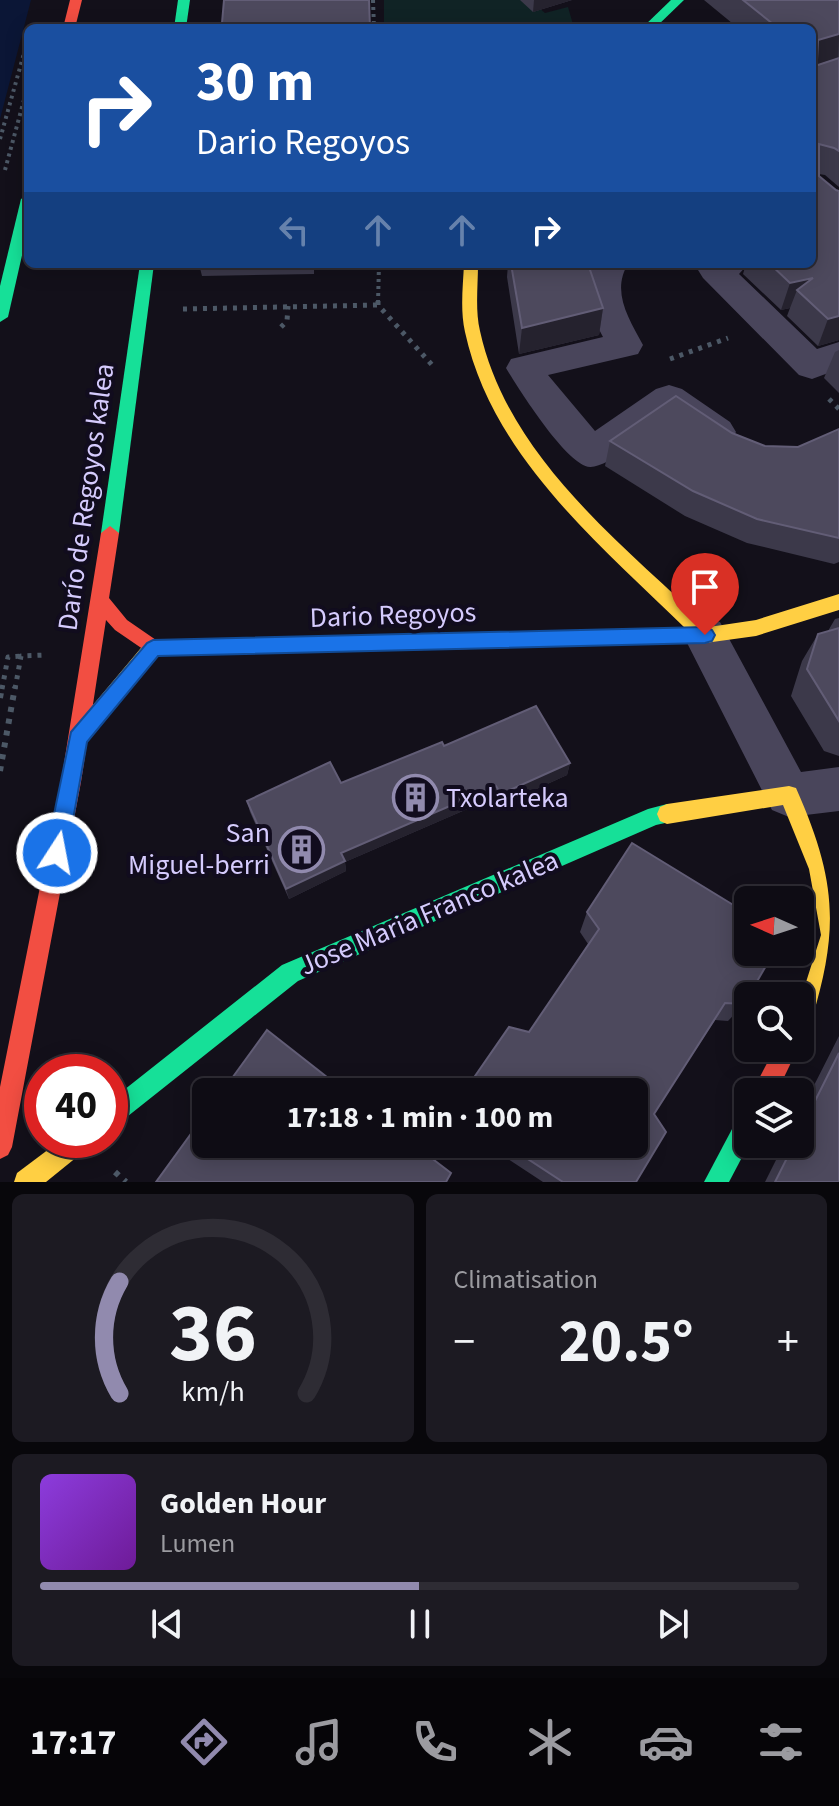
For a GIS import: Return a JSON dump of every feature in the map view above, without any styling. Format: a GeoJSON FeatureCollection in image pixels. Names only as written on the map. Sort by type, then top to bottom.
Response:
{"type":"FeatureCollection","features":[{"type":"Feature","properties":{"kind":"street"},"geometry":{"type":"LineString","coordinates":[[70,24],[76,0]]}},
{"type":"Feature","properties":{"kind":"street"},"geometry":{"type":"LineString","coordinates":[[181,24],[184,0]]}},
{"type":"Feature","properties":{"kind":"street"},"geometry":{"type":"LineString","coordinates":[[652,24],[678,0]]}},
{"type":"Feature","properties":{"kind":"street"},"geometry":{"type":"LineString","coordinates":[[0,317],[24,216]]}},
{"type":"Feature","properties":{"kind":"street","name":"Darío de Regoyos kalea"},"geometry":{"type":"LineString","coordinates":[[0,1147],[101,602],[146,268]]}},
{"type":"Feature","properties":{"kind":"street"},"geometry":{"type":"LineString","coordinates":[[471,268],[471,329],[489,392],[497,406],[541,473],[705,635],[789,795],[819,869],[832,935],[814,997]]}},
{"type":"Feature","properties":{"kind":"street"},"geometry":{"type":"LineString","coordinates":[[607,268],[602,281],[610,316],[625,345],[524,368],[543,396],[591,453],[669,399],[742,445]]}},
{"type":"Feature","properties":{"kind":"street"},"geometry":{"type":"LineString","coordinates":[[720,268],[715,270],[812,366],[839,355]]}},
{"type":"Feature","properties":{"kind":"street"},"geometry":{"type":"LineString","coordinates":[[101,602],[121,625],[153,648]]}},
{"type":"Feature","properties":{"kind":"street","name":"Dario Regoyos"},"geometry":{"type":"LineString","coordinates":[[153,648],[705,635],[756,628],[839,602]]}},
{"type":"Feature","properties":{"kind":"street","name":"Darío de Regoyos kalea"},"geometry":{"type":"LineString","coordinates":[[78,738],[153,648]]}},
{"type":"Feature","properties":{"kind":"street","name":"Jose Maria Franco kalea"},"geometry":{"type":"LineString","coordinates":[[128,1102],[290,973],[655,816],[839,789]]}},
{"type":"Feature","properties":{"kind":"street"},"geometry":{"type":"LineString","coordinates":[[716,1182],[734,1148]]}},
{"type":"Feature","properties":{"kind":"street"},"geometry":{"type":"LineString","coordinates":[[26,1182],[57,1158]]}},
{"type":"Feature","properties":{"kind":"path"},"geometry":{"type":"LineString","coordinates":[[373,0],[374,24]]}},
{"type":"Feature","properties":{"kind":"path"},"geometry":{"type":"LineString","coordinates":[[0,139],[24,53]]}},
{"type":"Feature","properties":{"kind":"path"},"geometry":{"type":"LineString","coordinates":[[4,175],[24,100]]}},
{"type":"Feature","properties":{"kind":"path"},"geometry":{"type":"LineString","coordinates":[[379,268],[378,305],[436,369]]}},
{"type":"Feature","properties":{"kind":"path"},"geometry":{"type":"LineString","coordinates":[[220,308],[378,305]]}},
{"type":"Feature","properties":{"kind":"path"},"geometry":{"type":"LineString","coordinates":[[281,327],[287,321],[288,306]]}},
{"type":"Feature","properties":{"kind":"path"},"geometry":{"type":"LineString","coordinates":[[0,698],[8,657],[21,656]]}},
{"type":"Feature","properties":{"kind":"green space"},"geometry":{"type":"Polygon","coordinates":[[[384,0],[530,0],[545,13],[568,7],[573,24],[384,24],[384,0]]]}},
{"type":"Feature","properties":{"kind":"water"},"geometry":{"type":"Polygon","coordinates":[[[0,0],[31,0],[24,24],[0,119],[0,0]]]}},
{"type":"Feature","properties":{"kind":"building"},"geometry":{"type":"Polygon","coordinates":[[[224,0],[369,0],[370,24],[222,23],[224,0]]]}},
{"type":"Feature","properties":{"kind":"building"},"geometry":{"type":"Polygon","coordinates":[[[743,0],[839,0],[839,34],[818,40],[817,60],[816,24],[773,24],[743,0]]]}},
{"type":"Feature","properties":{"kind":"building"},"geometry":{"type":"Polygon","coordinates":[[[839,58],[839,151],[819,144],[819,176],[839,191],[839,316],[828,319],[797,290],[813,278],[790,283],[774,268],[816,268],[816,66],[839,58]]]}},
{"type":"Feature","properties":{"kind":"building"},"geometry":{"type":"Polygon","coordinates":[[[512,268],[589,268],[603,308],[522,328],[512,268]]]}},
{"type":"Feature","properties":{"kind":"building"},"geometry":{"type":"Polygon","coordinates":[[[676,396],[732,433],[765,446],[798,447],[839,429],[839,538],[757,519],[693,491],[610,441],[676,396]]]}},
{"type":"Feature","properties":{"kind":"building"},"geometry":{"type":"Polygon","coordinates":[[[839,628],[839,721],[807,669],[818,634],[839,628]]]}},
{"type":"Feature","properties":{"kind":"building"},"geometry":{"type":"Polygon","coordinates":[[[536,706],[570,763],[501,794],[496,786],[341,853],[345,861],[286,889],[247,801],[330,762],[341,783],[442,742],[444,746],[536,706]]]}},
{"type":"Feature","properties":{"kind":"building"},"geometry":{"type":"Polygon","coordinates":[[[632,843],[734,905],[734,966],[766,966],[757,982],[734,982],[734,1003],[725,1003],[654,1114],[666,1132],[636,1182],[563,1182],[526,1158],[648,1158],[648,1078],[474,1078],[509,1027],[529,1032],[599,929],[587,912],[632,843]]]}},
{"type":"Feature","properties":{"kind":"building"},"geometry":{"type":"Polygon","coordinates":[[[267,1030],[328,1078],[232,1078],[267,1030]]]}},
{"type":"Feature","properties":{"kind":"building"},"geometry":{"type":"Polygon","coordinates":[[[839,1053],[839,1182],[775,1182],[787,1158],[814,1158],[814,1103],[839,1053]]]}},
{"type":"Feature","properties":{"kind":"building"},"geometry":{"type":"Polygon","coordinates":[[[192,1132],[192,1158],[431,1158],[451,1173],[446,1182],[156,1182],[192,1132]]]}},
{"type":"Feature","properties":{"kind":"traffic: fast"},"geometry":{"type":"LineString","coordinates":[[181,24],[184,0]]}},
{"type":"Feature","properties":{"kind":"traffic: fast"},"geometry":{"type":"LineString","coordinates":[[652,24],[678,0]]}},
{"type":"Feature","properties":{"kind":"traffic: fast"},"geometry":{"type":"LineString","coordinates":[[0,317],[24,216]]}},
{"type":"Feature","properties":{"kind":"traffic: fast"},"geometry":{"type":"LineString","coordinates":[[110,533],[146,268]]}},
{"type":"Feature","properties":{"kind":"traffic: fast"},"geometry":{"type":"LineString","coordinates":[[128,1102],[290,973],[655,816],[667,814]]}},
{"type":"Feature","properties":{"kind":"traffic: fast"},"geometry":{"type":"LineString","coordinates":[[716,1182],[734,1148]]}},
{"type":"Feature","properties":{"kind":"traffic: slow"},"geometry":{"type":"LineString","coordinates":[[471,268],[472,331],[485,376],[506,418],[533,459],[565,497],[705,635]]}},
{"type":"Feature","properties":{"kind":"traffic: slow"},"geometry":{"type":"LineString","coordinates":[[469,641],[705,635],[756,628],[839,602]]}},
{"type":"Feature","properties":{"kind":"traffic: slow"},"geometry":{"type":"LineString","coordinates":[[79,736],[153,648]]}},
{"type":"Feature","properties":{"kind":"traffic: slow"},"geometry":{"type":"LineString","coordinates":[[667,814],[789,795],[819,869],[832,935],[814,997]]}},
{"type":"Feature","properties":{"kind":"traffic: slow"},"geometry":{"type":"LineString","coordinates":[[26,1182],[57,1158]]}},
{"type":"Feature","properties":{"kind":"traffic: jam"},"geometry":{"type":"LineString","coordinates":[[70,24],[76,0]]}},
{"type":"Feature","properties":{"kind":"traffic: jam"},"geometry":{"type":"LineString","coordinates":[[0,1147],[71,782],[110,533]]}},
{"type":"Feature","properties":{"kind":"traffic: jam"},"geometry":{"type":"LineString","coordinates":[[101,602],[121,625],[153,648],[469,641]]}},
{"type":"Feature","properties":{"kind":"traffic: jam"},"geometry":{"type":"LineString","coordinates":[[771,1078],[780,1062]]}},
{"type":"Feature","properties":{"kind":"place","name":"Txolarteka"},"geometry":{"type":"Point","coordinates":[415,798]}},
{"type":"Feature","properties":{"kind":"place","name":"San Miguel-berri"},"geometry":{"type":"Point","coordinates":[301,849]}},
{"type":"Feature","properties":{"kind":"route"},"geometry":{"type":"LineString","coordinates":[[57,853],[78,738],[153,648],[705,635]]}}]}
